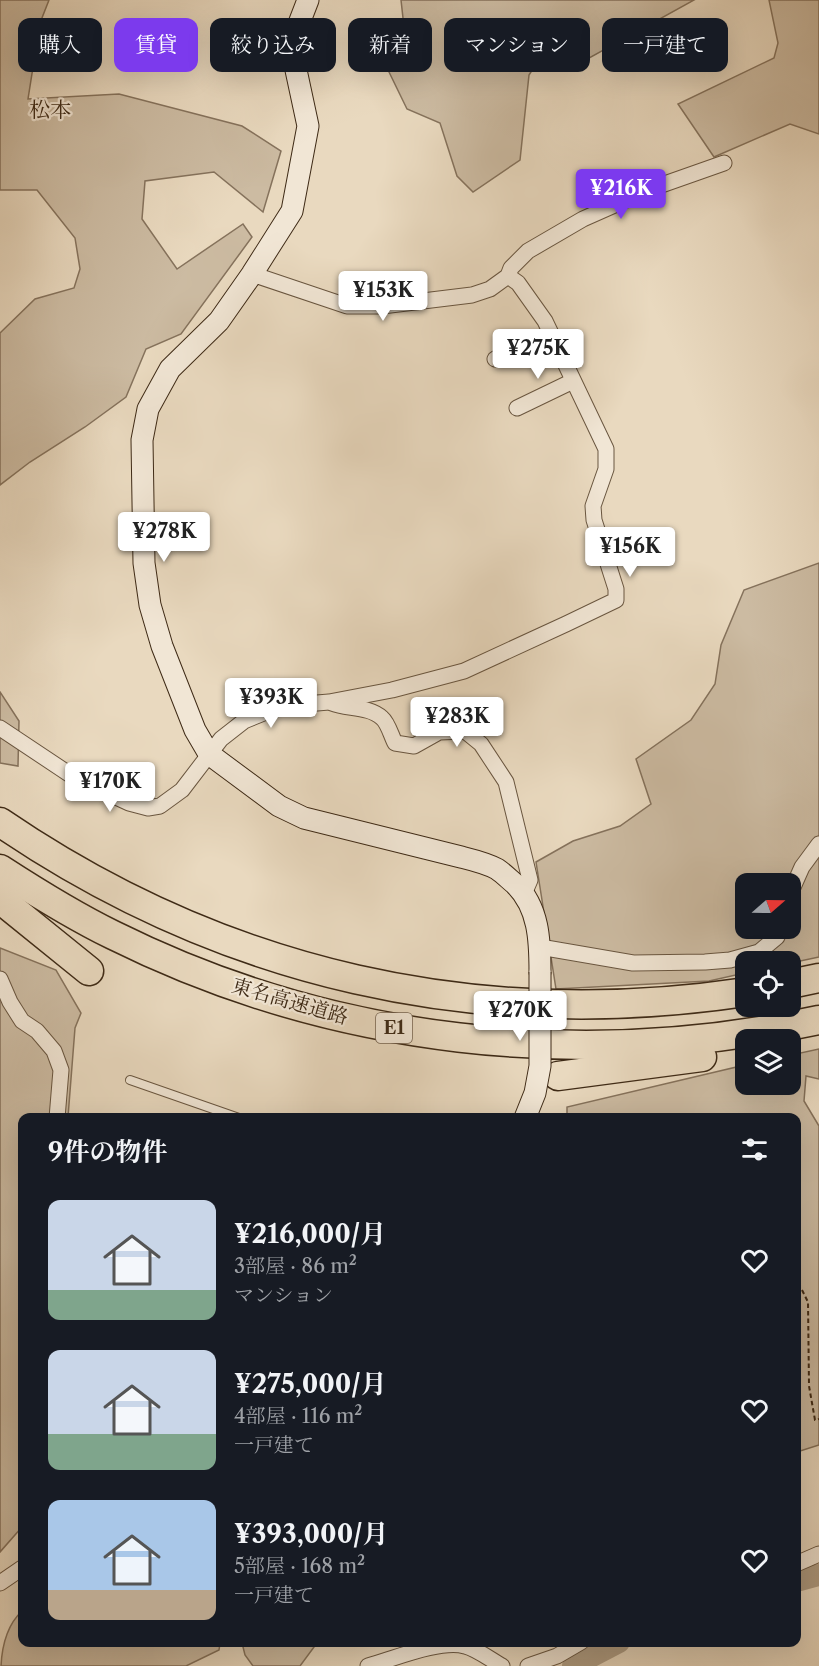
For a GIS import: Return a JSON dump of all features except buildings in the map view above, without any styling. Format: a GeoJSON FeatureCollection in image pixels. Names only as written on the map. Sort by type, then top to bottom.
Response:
{"type":"FeatureCollection","features":[{"type":"Feature","properties":{"kind":"highway"},"geometry":{"type":"LineString","coordinates":[[0,805],[70,853],[114,879],[185,912],[363,981]]}},
{"type":"Feature","properties":{"kind":"highway","name":"東名高速道路"},"geometry":{"type":"LineString","coordinates":[[0,822],[78,872],[167,917],[274,958],[363,981],[463,999],[573,1005],[658,1002],[735,993]]}},
{"type":"Feature","properties":{"kind":"highway","name":"東名高速道路"},"geometry":{"type":"LineString","coordinates":[[0,869],[96,926],[191,970],[251,991],[357,1022],[441,1036],[505,1042],[617,1045],[693,1040],[768,1030],[819,1020]]}},
{"type":"Feature","properties":{"kind":"highway"},"geometry":{"type":"LineString","coordinates":[[0,899],[89,971]]}},
{"type":"Feature","properties":{"kind":"highway"},"geometry":{"type":"LineString","coordinates":[[801,982],[819,978]]}},
{"type":"Feature","properties":{"kind":"highway"},"geometry":{"type":"LineString","coordinates":[[801,1036],[819,1031]]}},
{"type":"Feature","properties":{"kind":"highway"},"geometry":{"type":"LineString","coordinates":[[558,1076],[685,1060],[735,1051]]}},
{"type":"Feature","properties":{"kind":"street"},"geometry":{"type":"LineString","coordinates":[[308,0],[298,26],[296,70],[308,126],[292,210],[219,321],[170,369],[148,409],[142,440],[144,563],[150,605],[162,646],[191,720],[209,754],[279,806],[304,818],[482,862],[498,870],[524,894],[538,927],[540,947],[540,1066],[536,1093],[527,1113]]}},
{"type":"Feature","properties":{"kind":"street"},"geometry":{"type":"LineString","coordinates":[[252,274],[347,306],[382,306],[472,295],[490,289],[508,276],[511,268],[528,251],[583,219],[653,188],[724,163]]}},
{"type":"Feature","properties":{"kind":"street"},"geometry":{"type":"LineString","coordinates":[[0,728],[75,778],[129,803],[148,808],[160,806],[182,790],[221,739],[244,721],[271,710],[293,705],[329,702],[392,690],[464,671],[616,600],[616,589],[594,520],[593,506],[606,470],[606,449],[545,321],[518,283],[508,276]]}},
{"type":"Feature","properties":{"kind":"street"},"geometry":{"type":"LineString","coordinates":[[495,359],[550,333]]}},
{"type":"Feature","properties":{"kind":"street"},"geometry":{"type":"LineString","coordinates":[[517,408],[573,381]]}},
{"type":"Feature","properties":{"kind":"street"},"geometry":{"type":"LineString","coordinates":[[329,702],[342,707],[372,711],[383,718],[395,743],[414,746],[439,732],[465,731],[481,744],[506,782],[530,880],[524,894]]}},
{"type":"Feature","properties":{"kind":"street"},"geometry":{"type":"LineString","coordinates":[[799,873],[819,844]]}},
{"type":"Feature","properties":{"kind":"street"},"geometry":{"type":"LineString","coordinates":[[540,947],[633,963],[705,962],[730,960],[759,952],[775,939]]}},
{"type":"Feature","properties":{"kind":"street"},"geometry":{"type":"LineString","coordinates":[[0,979],[10,1002],[22,1021],[37,1031],[54,1051],[61,1070],[57,1113]]}},
{"type":"Feature","properties":{"kind":"street"},"geometry":{"type":"LineString","coordinates":[[801,1562],[819,1554]]}},
{"type":"Feature","properties":{"kind":"street"},"geometry":{"type":"LineString","coordinates":[[0,1583],[18,1571]]}},
{"type":"Feature","properties":{"kind":"street"},"geometry":{"type":"LineString","coordinates":[[368,1666],[431,1647]]}},
{"type":"Feature","properties":{"kind":"street"},"geometry":{"type":"LineString","coordinates":[[468,1647],[502,1666]]}},
{"type":"Feature","properties":{"kind":"street"},"geometry":{"type":"LineString","coordinates":[[528,1666],[557,1656],[572,1647]]}},
{"type":"Feature","properties":{"kind":"lane"},"geometry":{"type":"LineString","coordinates":[[130,1080],[225,1113]]}},
{"type":"Feature","properties":{"kind":"path"},"geometry":{"type":"LineString","coordinates":[[802,1290],[808,1302],[809,1386],[816,1420],[819,1419]]}},
{"type":"Feature","properties":{"kind":"shaded area"},"geometry":{"type":"Polygon","coordinates":[[[0,0],[49,0],[42,18],[18,18],[18,72],[32,72],[28,99],[119,94],[242,126],[281,151],[263,212],[214,172],[145,181],[142,219],[177,269],[243,224],[252,237],[181,334],[146,349],[126,397],[0,485],[0,333],[35,299],[74,288],[80,269],[75,238],[37,190],[0,190],[0,0]]]}},
{"type":"Feature","properties":{"kind":"shaded area"},"geometry":{"type":"Polygon","coordinates":[[[401,0],[694,0],[661,18],[602,18],[602,51],[590,58],[590,18],[444,18],[444,72],[531,72],[520,160],[473,192],[457,176],[440,123],[407,109],[389,72],[432,72],[432,18],[403,18],[401,0]]]}},
{"type":"Feature","properties":{"kind":"shaded area"},"geometry":{"type":"Polygon","coordinates":[[[769,0],[819,0],[819,134],[790,124],[714,157],[678,104],[774,58],[778,43],[769,0]]]}},
{"type":"Feature","properties":{"kind":"shaded area"},"geometry":{"type":"Polygon","coordinates":[[[819,563],[819,957],[801,961],[801,951],[735,951],[735,975],[709,981],[556,989],[536,862],[573,841],[620,826],[651,804],[636,759],[691,720],[715,684],[721,645],[744,590],[819,563]]]}},
{"type":"Feature","properties":{"kind":"shaded area"},"geometry":{"type":"Polygon","coordinates":[[[0,692],[19,721],[18,766],[0,763],[0,692]]]}},
{"type":"Feature","properties":{"kind":"shaded area"},"geometry":{"type":"Polygon","coordinates":[[[0,948],[56,970],[81,1013],[75,1028],[68,1113],[18,1113],[18,1532],[0,1552],[0,948]]]}},
{"type":"Feature","properties":{"kind":"shaded area"},"geometry":{"type":"Polygon","coordinates":[[[819,1049],[819,1079],[806,1076],[804,1101],[819,1126],[819,1445],[801,1451],[801,1113],[567,1113],[567,1107],[735,1067],[735,1095],[801,1095],[801,1053],[819,1049]]]}},
{"type":"Feature","properties":{"kind":"shaded area"},"geometry":{"type":"Polygon","coordinates":[[[17,1617],[18,1647],[219,1647],[219,1650],[186,1666],[1,1666],[6,1636],[17,1617]]]}},
{"type":"Feature","properties":{"kind":"shaded area"},"geometry":{"type":"Polygon","coordinates":[[[243,1647],[314,1647],[300,1666],[253,1666],[245,1655],[243,1647]]]}},
{"type":"Feature","properties":{"kind":"waterway"},"geometry":{"type":"LineString","coordinates":[[801,1580],[819,1575]]}},
{"type":"Feature","properties":{"kind":"waterway"},"geometry":{"type":"LineString","coordinates":[[573,1666],[609,1647]]}},
{"type":"Feature","properties":{"kind":"district","name":"松本"},"geometry":{"type":"Point","coordinates":[50,110]}}]}
